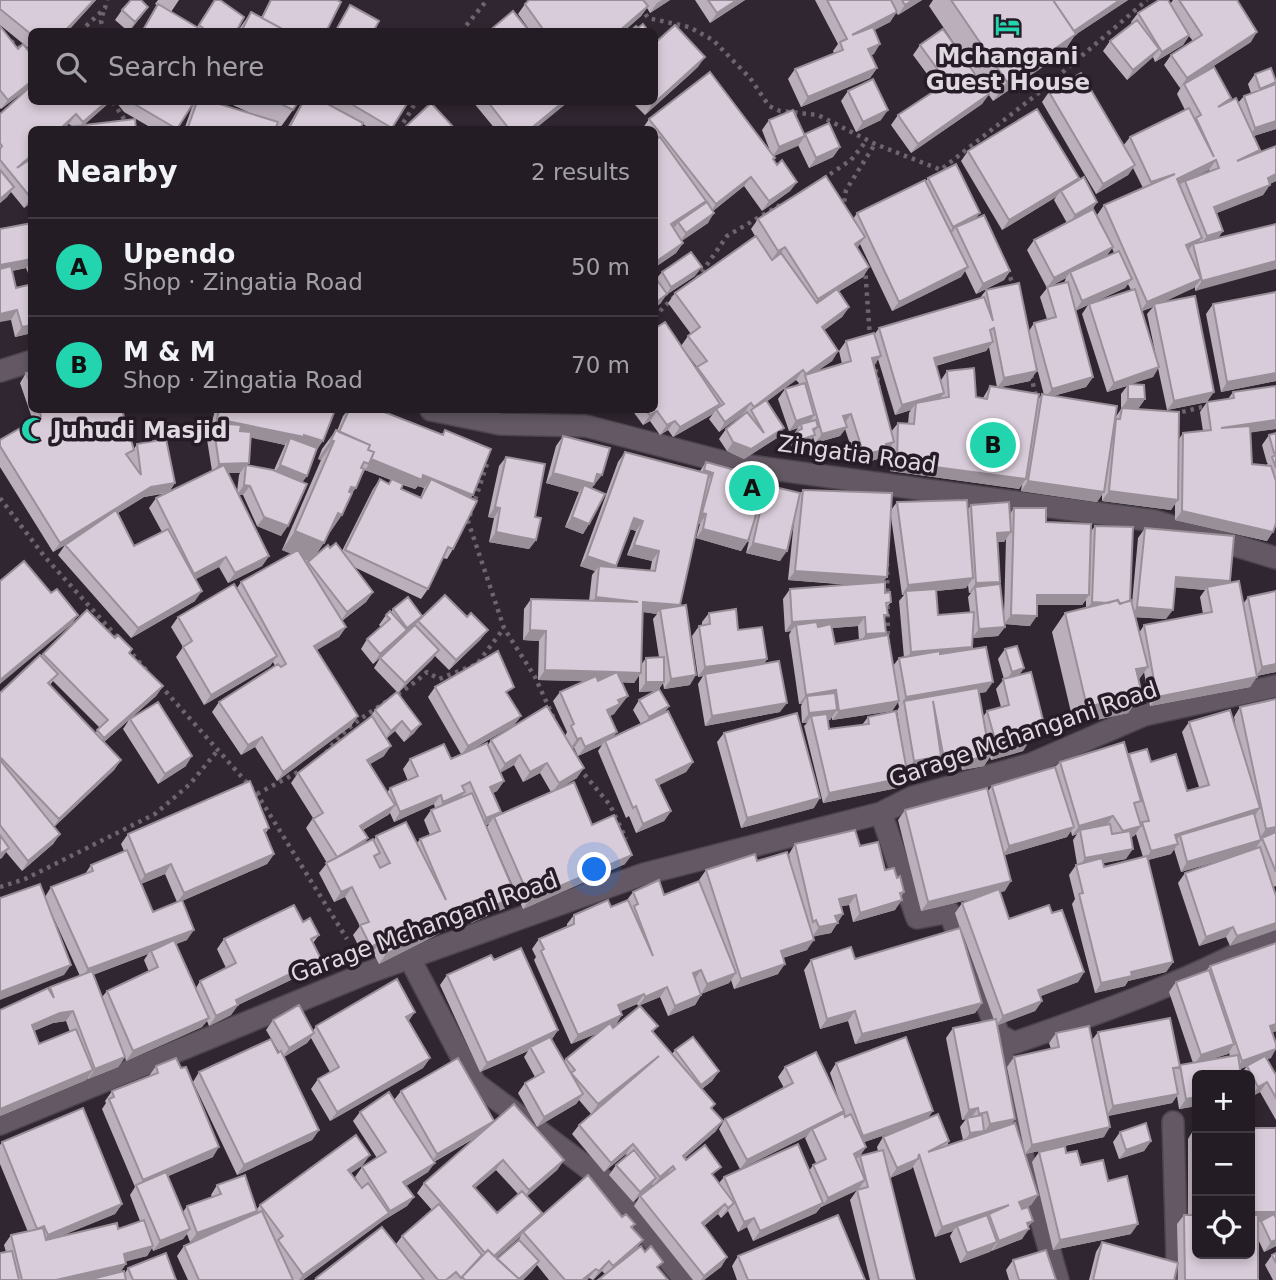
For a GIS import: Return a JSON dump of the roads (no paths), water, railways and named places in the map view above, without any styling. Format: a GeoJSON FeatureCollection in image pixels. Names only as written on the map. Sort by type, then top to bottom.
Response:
{"type":"FeatureCollection","features":[{"type":"Feature","properties":{"kind":"street"},"geometry":{"type":"LineString","coordinates":[[0,371],[28,361]]}},
{"type":"Feature","properties":{"kind":"street","name":"Zingatia Road"},"geometry":{"type":"LineString","coordinates":[[446,413],[500,424],[586,426],[728,463],[1155,521],[1276,558]]}},
{"type":"Feature","properties":{"kind":"street","name":"Garage Mchangani Road"},"geometry":{"type":"LineString","coordinates":[[0,1124],[127,1075],[367,973],[644,874],[881,813],[913,797],[1031,764],[1144,715],[1276,685]]}},
{"type":"Feature","properties":{"kind":"street"},"geometry":{"type":"LineString","coordinates":[[881,813],[917,918],[949,912],[999,1035],[1022,1154],[1058,1280]]}},
{"type":"Feature","properties":{"kind":"street"},"geometry":{"type":"LineString","coordinates":[[999,1035],[1014,1043],[1092,1016],[1224,960],[1276,933]]}},
{"type":"Feature","properties":{"kind":"street"},"geometry":{"type":"LineString","coordinates":[[410,959],[475,1083],[604,1180],[685,1280]]}},
{"type":"Feature","properties":{"kind":"street"},"geometry":{"type":"LineString","coordinates":[[1173,1122],[1177,1255],[1174,1280]]}},
{"type":"Feature","properties":{"kind":"place","name":"Mchangani Guest House"},"geometry":{"type":"Point","coordinates":[1008,26]}},
{"type":"Feature","properties":{"kind":"place","name":"Juhudi Masjid"},"geometry":{"type":"Point","coordinates":[33,430]}},
{"type":"Feature","properties":{"kind":"place","name":"M & M"},"geometry":{"type":"Point","coordinates":[993,445]}},
{"type":"Feature","properties":{"kind":"place","name":"Upendo"},"geometry":{"type":"Point","coordinates":[752,488]}}]}
